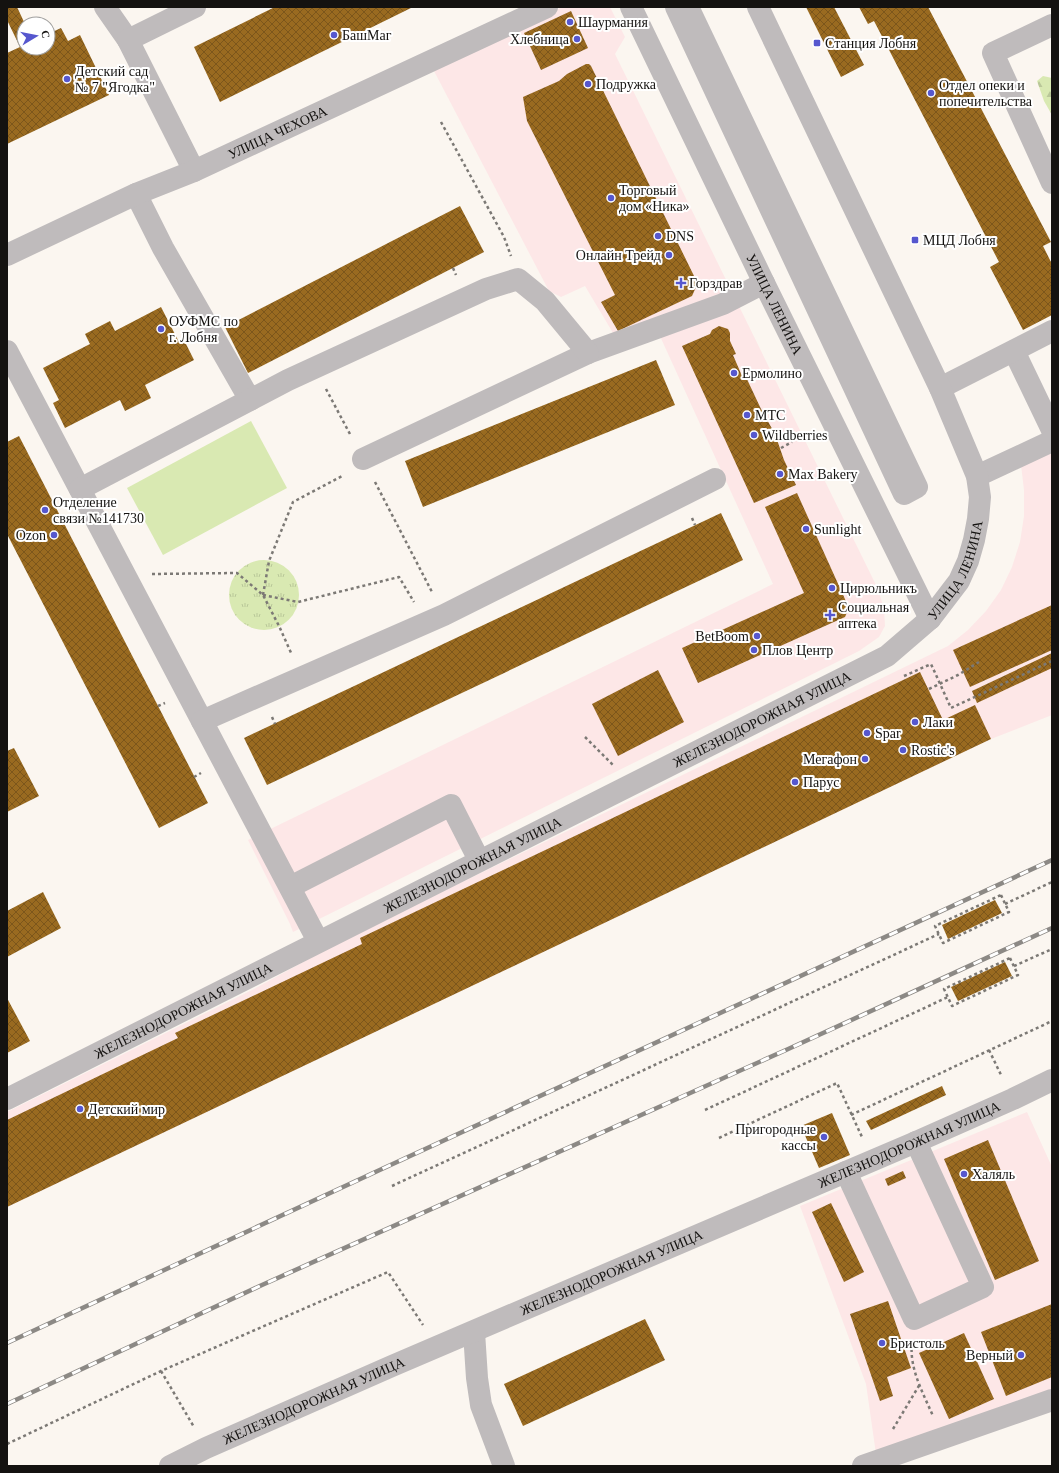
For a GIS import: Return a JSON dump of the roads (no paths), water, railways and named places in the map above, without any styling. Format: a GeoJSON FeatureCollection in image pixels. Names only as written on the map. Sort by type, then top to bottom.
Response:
{"type":"FeatureCollection","features":[{"type":"Feature","properties":{"kind":"street"},"geometry":{"type":"LineString","coordinates":[[106,7],[128,40],[194,171]]}},
{"type":"Feature","properties":{"kind":"street"},"geometry":{"type":"LineString","coordinates":[[128,40],[195,7]]}},
{"type":"Feature","properties":{"kind":"street","name":"УЛИЦА ЧЕХОВА"},"geometry":{"type":"LineString","coordinates":[[7,256],[136,194],[194,171],[547,7]]}},
{"type":"Feature","properties":{"kind":"street","name":"УЛИЦА ЛЕНИНА"},"geometry":{"type":"LineString","coordinates":[[632,7],[764,283],[902,559],[930,619],[959,581],[968,561],[978,519],[980,497],[977,476],[940,388],[758,7]]}},
{"type":"Feature","properties":{"kind":"street"},"geometry":{"type":"LineString","coordinates":[[676,7],[904,494],[917,487],[688,7]]}},
{"type":"Feature","properties":{"kind":"street"},"geometry":{"type":"LineString","coordinates":[[1052,25],[993,53],[1052,183]]}},
{"type":"Feature","properties":{"kind":"street"},"geometry":{"type":"LineString","coordinates":[[136,194],[163,248],[250,400]]}},
{"type":"Feature","properties":{"kind":"street"},"geometry":{"type":"LineString","coordinates":[[80,490],[250,400],[315,368],[486,289],[518,279],[545,301],[588,353]]}},
{"type":"Feature","properties":{"kind":"street"},"geometry":{"type":"LineString","coordinates":[[364,461],[588,353],[723,304],[764,283]]}},
{"type":"Feature","properties":{"kind":"street"},"geometry":{"type":"LineString","coordinates":[[940,388],[1052,332]]}},
{"type":"Feature","properties":{"kind":"street"},"geometry":{"type":"LineString","coordinates":[[7,351],[318,941]]}},
{"type":"Feature","properties":{"kind":"street"},"geometry":{"type":"LineString","coordinates":[[1014,351],[1052,430]]}},
{"type":"Feature","properties":{"kind":"street"},"geometry":{"type":"LineString","coordinates":[[977,476],[1052,441]]}},
{"type":"Feature","properties":{"kind":"street"},"geometry":{"type":"LineString","coordinates":[[202,721],[435,619],[715,479]]}},
{"type":"Feature","properties":{"kind":"street","name":"ЖЕЛЕЗНОДОРОЖНАЯ УЛИЦА"},"geometry":{"type":"LineString","coordinates":[[7,1099],[318,941],[887,656],[930,619]]}},
{"type":"Feature","properties":{"kind":"street"},"geometry":{"type":"LineString","coordinates":[[290,887],[451,805],[479,860]]}},
{"type":"Feature","properties":{"kind":"street","name":"ЖЕЛЕЗНОДОРОЖНАЯ УЛИЦА"},"geometry":{"type":"LineString","coordinates":[[170,1466],[206,1448],[437,1347],[916,1142],[1052,1080]]}},
{"type":"Feature","properties":{"kind":"street"},"geometry":{"type":"LineString","coordinates":[[846,1172],[914,1319],[983,1287],[916,1142]]}},
{"type":"Feature","properties":{"kind":"street"},"geometry":{"type":"LineString","coordinates":[[474,1332],[477,1378],[481,1405],[504,1466]]}},
{"type":"Feature","properties":{"kind":"street"},"geometry":{"type":"LineString","coordinates":[[863,1466],[1052,1400]]}},
{"type":"Feature","properties":{"kind":"railway"},"geometry":{"type":"LineString","coordinates":[[7,1343],[1052,860]]}},
{"type":"Feature","properties":{"kind":"railway"},"geometry":{"type":"LineString","coordinates":[[7,1404],[262,1285],[786,1050],[1052,928]]}},
{"type":"Feature","properties":{"kind":"place","name":"Шаурмания"},"geometry":{"type":"Point","coordinates":[570,22]}},
{"type":"Feature","properties":{"kind":"place","name":"БашМаг"},"geometry":{"type":"Point","coordinates":[334,35]}},
{"type":"Feature","properties":{"kind":"place","name":"Хлебница"},"geometry":{"type":"Point","coordinates":[577,39]}},
{"type":"Feature","properties":{"kind":"place","name":"Станция Лобня"},"geometry":{"type":"Point","coordinates":[817,43]}},
{"type":"Feature","properties":{"kind":"place","name":"Детский сад № 7 \"Ягодка\""},"geometry":{"type":"Point","coordinates":[67,79]}},
{"type":"Feature","properties":{"kind":"place","name":"Подружка"},"geometry":{"type":"Point","coordinates":[588,84]}},
{"type":"Feature","properties":{"kind":"place","name":"Отдел опеки и попечительства"},"geometry":{"type":"Point","coordinates":[931,93]}},
{"type":"Feature","properties":{"kind":"place","name":"Торговый дом «Ника»"},"geometry":{"type":"Point","coordinates":[611,198]}},
{"type":"Feature","properties":{"kind":"place","name":"DNS"},"geometry":{"type":"Point","coordinates":[658,236]}},
{"type":"Feature","properties":{"kind":"place","name":"МЦД Лобня"},"geometry":{"type":"Point","coordinates":[915,240]}},
{"type":"Feature","properties":{"kind":"place","name":"Онлайн Трейд"},"geometry":{"type":"Point","coordinates":[669,255]}},
{"type":"Feature","properties":{"kind":"place","name":"Горздрав"},"geometry":{"type":"Point","coordinates":[681,283]}},
{"type":"Feature","properties":{"kind":"place","name":"ОУФМС по г. Лобня"},"geometry":{"type":"Point","coordinates":[161,329]}},
{"type":"Feature","properties":{"kind":"place","name":"Ермолино"},"geometry":{"type":"Point","coordinates":[734,373]}},
{"type":"Feature","properties":{"kind":"place","name":"МТС"},"geometry":{"type":"Point","coordinates":[747,415]}},
{"type":"Feature","properties":{"kind":"place","name":"Wildberries"},"geometry":{"type":"Point","coordinates":[754,435]}},
{"type":"Feature","properties":{"kind":"place","name":"Max Bakery"},"geometry":{"type":"Point","coordinates":[780,474]}},
{"type":"Feature","properties":{"kind":"place","name":"Отделение связи №141730"},"geometry":{"type":"Point","coordinates":[45,510]}},
{"type":"Feature","properties":{"kind":"place","name":"Sunlight"},"geometry":{"type":"Point","coordinates":[806,529]}},
{"type":"Feature","properties":{"kind":"place","name":"Ozon"},"geometry":{"type":"Point","coordinates":[54,535]}},
{"type":"Feature","properties":{"kind":"place","name":"Цирюльникъ"},"geometry":{"type":"Point","coordinates":[832,588]}},
{"type":"Feature","properties":{"kind":"place","name":"Социальная аптека"},"geometry":{"type":"Point","coordinates":[830,615]}},
{"type":"Feature","properties":{"kind":"place","name":"BetBoom"},"geometry":{"type":"Point","coordinates":[757,636]}},
{"type":"Feature","properties":{"kind":"place","name":"Плов Центр"},"geometry":{"type":"Point","coordinates":[754,650]}},
{"type":"Feature","properties":{"kind":"place","name":"Лаки"},"geometry":{"type":"Point","coordinates":[915,722]}},
{"type":"Feature","properties":{"kind":"place","name":"Spar"},"geometry":{"type":"Point","coordinates":[867,733]}},
{"type":"Feature","properties":{"kind":"place","name":"Rostic's"},"geometry":{"type":"Point","coordinates":[903,750]}},
{"type":"Feature","properties":{"kind":"place","name":"Мегафон"},"geometry":{"type":"Point","coordinates":[865,759]}},
{"type":"Feature","properties":{"kind":"place","name":"Парус"},"geometry":{"type":"Point","coordinates":[795,782]}},
{"type":"Feature","properties":{"kind":"place","name":"Детский мир"},"geometry":{"type":"Point","coordinates":[80,1109]}},
{"type":"Feature","properties":{"kind":"place","name":"Пригородные кассы"},"geometry":{"type":"Point","coordinates":[824,1137]}},
{"type":"Feature","properties":{"kind":"place","name":"Халяль"},"geometry":{"type":"Point","coordinates":[964,1174]}},
{"type":"Feature","properties":{"kind":"place","name":"Бристоль"},"geometry":{"type":"Point","coordinates":[882,1343]}},
{"type":"Feature","properties":{"kind":"place","name":"Верный"},"geometry":{"type":"Point","coordinates":[1021,1355]}}]}
